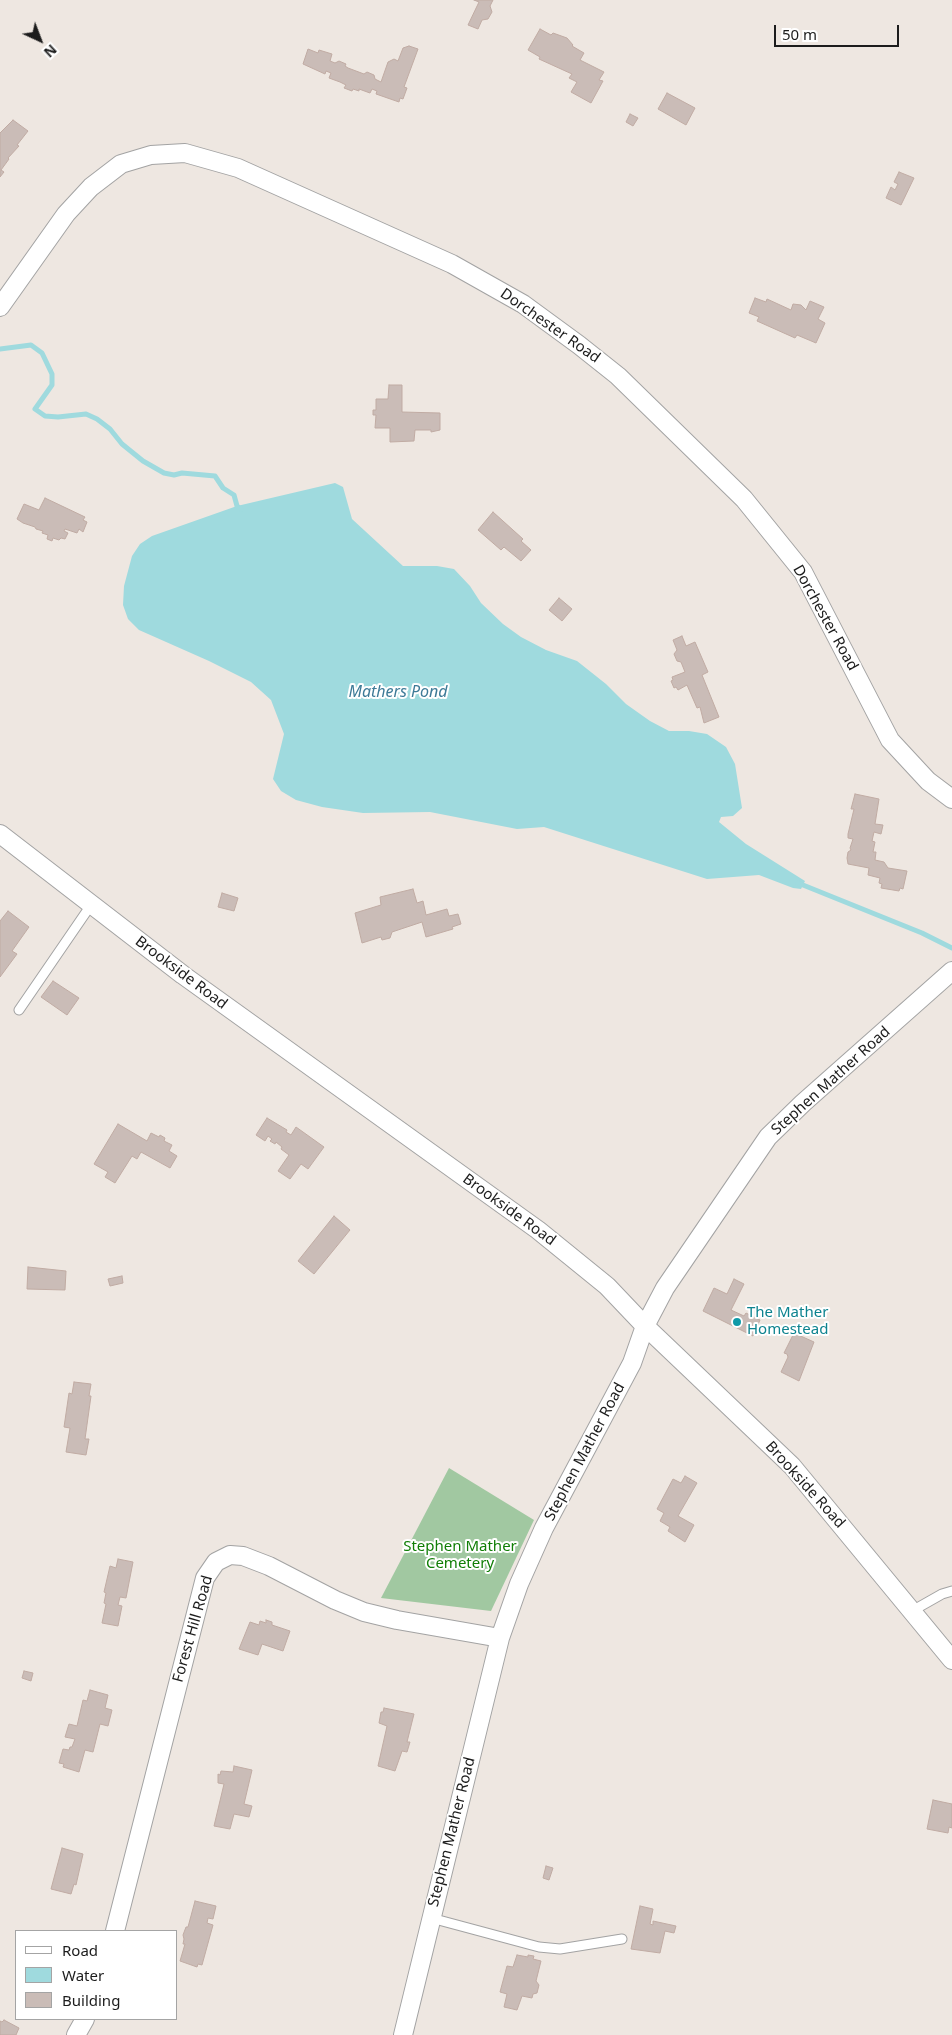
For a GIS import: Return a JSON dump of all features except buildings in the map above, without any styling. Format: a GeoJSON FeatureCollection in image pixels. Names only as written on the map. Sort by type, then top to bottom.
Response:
{"type":"FeatureCollection","features":[{"type":"Feature","properties":{"kind":"street","name":"Dorchester Road"},"geometry":{"type":"LineString","coordinates":[[0,307],[66,214],[91,187],[121,164],[151,155],[185,153],[238,168],[452,264],[523,304],[579,344],[618,376],[744,499],[803,572],[890,740],[928,781],[952,799]]}},
{"type":"Feature","properties":{"kind":"street","name":"Brookside Road"},"geometry":{"type":"LineString","coordinates":[[0,834],[183,975],[538,1230],[607,1286],[645,1326],[792,1466],[952,1660]]}},
{"type":"Feature","properties":{"kind":"street","name":"Stephen Mather Road"},"geometry":{"type":"LineString","coordinates":[[402,2035],[500,1638],[519,1584],[544,1528],[632,1364],[645,1326],[665,1288],[768,1137],[803,1102],[910,1010],[952,971]]}},
{"type":"Feature","properties":{"kind":"street","name":"Forest Hill Road"},"geometry":{"type":"LineString","coordinates":[[115,1930],[205,1578],[216,1562],[230,1555],[243,1556],[269,1566],[335,1600],[364,1612],[397,1620],[500,1638]]}},
{"type":"Feature","properties":{"kind":"street"},"geometry":{"type":"LineString","coordinates":[[76,2035],[84,2020]]}},
{"type":"Feature","properties":{"kind":"lane"},"geometry":{"type":"LineString","coordinates":[[19,1010],[91,905]]}},
{"type":"Feature","properties":{"kind":"lane"},"geometry":{"type":"LineString","coordinates":[[912,1611],[930,1600],[952,1592]]}},
{"type":"Feature","properties":{"kind":"lane"},"geometry":{"type":"LineString","coordinates":[[431,1918],[539,1947],[560,1949],[622,1939]]}},
{"type":"Feature","properties":{"kind":"green space","name":"Stephen Mather Cemetery"},"geometry":{"type":"Polygon","coordinates":[[[449,1468],[534,1520],[491,1611],[381,1598],[449,1468]]]}},
{"type":"Feature","properties":{"kind":"water","name":"Mathers Pond"},"geometry":{"type":"Polygon","coordinates":[[[335,483],[343,487],[352,519],[403,566],[437,566],[454,569],[470,586],[481,603],[503,624],[521,637],[546,650],[577,661],[606,684],[626,704],[650,721],[669,731],[689,731],[707,734],[726,747],[735,764],[742,808],[733,816],[721,817],[719,822],[746,844],[805,881],[801,889],[793,888],[759,875],[707,879],[544,827],[517,829],[430,812],[363,813],[322,807],[296,800],[281,791],[273,779],[284,734],[271,700],[251,682],[139,630],[128,619],[123,605],[124,586],[132,556],[140,544],[152,536],[237,506],[335,483]]]}},
{"type":"Feature","properties":{"kind":"waterway"},"geometry":{"type":"LineString","coordinates":[[0,349],[31,345],[42,353],[52,374],[52,385],[35,409],[45,416],[58,417],[86,414],[97,419],[110,429],[122,444],[143,461],[164,473],[215,476],[223,488],[234,495],[237,506],[241,509]]}},
{"type":"Feature","properties":{"kind":"waterway"},"geometry":{"type":"LineString","coordinates":[[798,883],[922,933],[952,948]]}},
{"type":"Feature","properties":{"kind":"place","name":"The Mather Homestead"},"geometry":{"type":"Point","coordinates":[737,1322]}}]}
